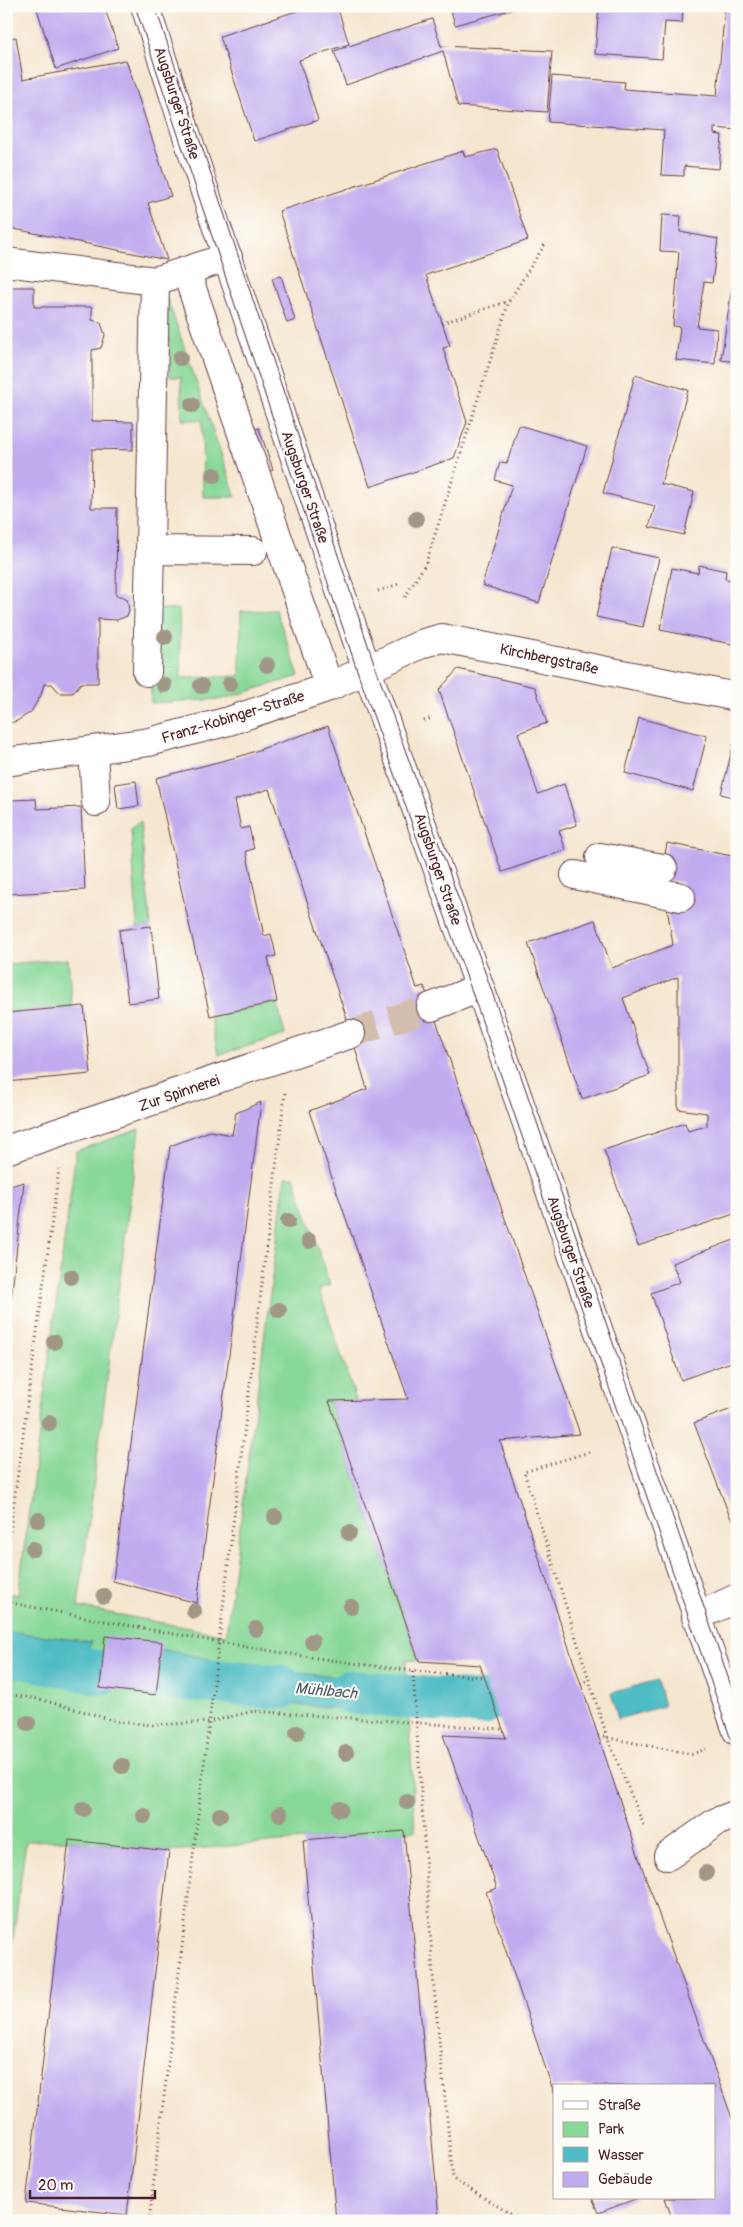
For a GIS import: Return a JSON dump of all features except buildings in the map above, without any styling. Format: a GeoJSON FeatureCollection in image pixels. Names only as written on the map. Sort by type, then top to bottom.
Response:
{"type":"FeatureCollection","features":[{"type":"Feature","properties":{"kind":"street","name":"Augsburger Straße"},"geometry":{"type":"LineString","coordinates":[[151,8],[228,257],[367,670],[480,988],[737,1731]]}},
{"type":"Feature","properties":{"kind":"street"},"geometry":{"type":"LineString","coordinates":[[6,262],[155,281],[228,257]]}},
{"type":"Feature","properties":{"kind":"street"},"geometry":{"type":"LineString","coordinates":[[186,271],[270,500],[264,552],[329,686]]}},
{"type":"Feature","properties":{"kind":"street"},"geometry":{"type":"LineString","coordinates":[[147,672],[155,281]]}},
{"type":"Feature","properties":{"kind":"street"},"geometry":{"type":"LineString","coordinates":[[150,550],[264,552]]}},
{"type":"Feature","properties":{"kind":"street","name":"Kirchbergstraße"},"geometry":{"type":"LineString","coordinates":[[367,670],[424,643],[442,638],[737,697]]}},
{"type":"Feature","properties":{"kind":"street","name":"Franz-Kobinger-Straße"},"geometry":{"type":"LineString","coordinates":[[6,762],[149,742],[229,721],[329,686],[367,670]]}},
{"type":"Feature","properties":{"kind":"street"},"geometry":{"type":"LineString","coordinates":[[93,750],[96,802]]}},
{"type":"Feature","properties":{"kind":"street"},"geometry":{"type":"LineString","coordinates":[[600,857],[663,868]]}},
{"type":"Feature","properties":{"kind":"street"},"geometry":{"type":"LineString","coordinates":[[575,875],[681,897]]}},
{"type":"Feature","properties":{"kind":"street"},"geometry":{"type":"LineString","coordinates":[[431,1007],[480,988]]}},
{"type":"Feature","properties":{"kind":"street","name":"Zur Spinnerei"},"geometry":{"type":"LineString","coordinates":[[6,1150],[351,1034]]}},
{"type":"Feature","properties":{"kind":"street"},"geometry":{"type":"LineString","coordinates":[[696,1617],[737,1598]]}},
{"type":"Feature","properties":{"kind":"street"},"geometry":{"type":"LineString","coordinates":[[668,1856],[716,1822],[737,1814]]}},
{"type":"Feature","properties":{"kind":"path"},"geometry":{"type":"LineString","coordinates":[[405,597],[426,563],[509,301],[545,244]]}},
{"type":"Feature","properties":{"kind":"path"},"geometry":{"type":"LineString","coordinates":[[442,323],[509,301]]}},
{"type":"Feature","properties":{"kind":"path"},"geometry":{"type":"LineString","coordinates":[[149,2221],[289,1056]]}},
{"type":"Feature","properties":{"kind":"path"},"geometry":{"type":"LineString","coordinates":[[6,1561],[64,1131]]}},
{"type":"Feature","properties":{"kind":"path"},"geometry":{"type":"LineString","coordinates":[[589,1452],[524,1472],[607,1737],[650,1839],[668,1856]]}},
{"type":"Feature","properties":{"kind":"path"},"geometry":{"type":"LineString","coordinates":[[6,1602],[218,1643],[413,1672],[483,1677]]}},
{"type":"Feature","properties":{"kind":"path"},"geometry":{"type":"LineString","coordinates":[[413,1672],[434,1988],[453,2179],[522,2221]]}},
{"type":"Feature","properties":{"kind":"path"},"geometry":{"type":"LineString","coordinates":[[580,1683],[589,1680]]}},
{"type":"Feature","properties":{"kind":"path"},"geometry":{"type":"LineString","coordinates":[[6,1694],[39,1699],[120,1722],[154,1725],[209,1722],[254,1711],[502,1729]]}},
{"type":"Feature","properties":{"kind":"path"},"geometry":{"type":"LineString","coordinates":[[598,1736],[692,1754],[708,1748]]}},
{"type":"Feature","properties":{"kind":"green space"},"geometry":{"type":"Polygon","coordinates":[[[163,286],[236,497],[203,497],[202,420],[182,420],[181,377],[170,377],[169,339],[164,339],[163,286]]]}},
{"type":"Feature","properties":{"kind":"green space"},"geometry":{"type":"Polygon","coordinates":[[[151,609],[179,609],[181,678],[240,676],[241,611],[276,610],[299,676],[223,699],[151,703],[151,609]]]}},
{"type":"Feature","properties":{"kind":"green space"},"geometry":{"type":"Polygon","coordinates":[[[140,822],[151,926],[137,928],[131,828],[140,822]]]}},
{"type":"Feature","properties":{"kind":"green space"},"geometry":{"type":"Polygon","coordinates":[[[68,959],[72,1007],[6,1013],[6,964],[68,959]]]}},
{"type":"Feature","properties":{"kind":"green space"},"geometry":{"type":"Polygon","coordinates":[[[277,1002],[285,1035],[218,1055],[210,1016],[277,1002]]]}},
{"type":"Feature","properties":{"kind":"green space"},"geometry":{"type":"Polygon","coordinates":[[[139,1129],[78,1607],[226,1635],[285,1177],[294,1177],[330,1285],[319,1289],[356,1400],[329,1402],[419,1661],[406,1660],[415,1831],[169,1851],[69,1840],[26,1841],[6,1992],[6,1593],[18,1595],[76,1151],[139,1129]]]}},
{"type":"Feature","properties":{"kind":"water"},"geometry":{"type":"Polygon","coordinates":[[[15,1632],[92,1642],[69,1683],[8,1673],[15,1632]]]}},
{"type":"Feature","properties":{"kind":"water"},"geometry":{"type":"Polygon","coordinates":[[[161,1649],[210,1659],[205,1697],[156,1693],[161,1649]]]}},
{"type":"Feature","properties":{"kind":"water"},"geometry":{"type":"Polygon","coordinates":[[[224,1661],[255,1667],[407,1686],[408,1713],[219,1699],[224,1661]]]}},
{"type":"Feature","properties":{"kind":"water"},"geometry":{"type":"Polygon","coordinates":[[[657,1680],[664,1706],[618,1719],[611,1693],[657,1680]]]}},
{"type":"Feature","properties":{"kind":"water"},"geometry":{"type":"Polygon","coordinates":[[[422,1686],[573,1698],[580,1724],[424,1714],[422,1686]]]}},
{"type":"Feature","properties":{"kind":"waterway","name":"Mühlbach"},"geometry":{"type":"LineString","coordinates":[[6,1653],[101,1673]]}},
{"type":"Feature","properties":{"kind":"waterway","name":"Mühlbach"},"geometry":{"type":"LineString","coordinates":[[158,1677],[282,1687]]}},
{"type":"Feature","properties":{"kind":"waterway","name":"Mühlbach"},"geometry":{"type":"LineString","coordinates":[[349,1692],[483,1703]]}},
{"type":"Feature","properties":{"kind":"tunnel"},"geometry":{"type":"LineString","coordinates":[[351,1034],[431,1007]]}},
{"type":"Feature","properties":{"kind":"tram line"},"geometry":{"type":"LineString","coordinates":[[135,6],[358,673],[472,992],[737,1757]]}},
{"type":"Feature","properties":{"kind":"tram line"},"geometry":{"type":"LineString","coordinates":[[155,6],[375,666],[490,986],[737,1703]]}}]}
